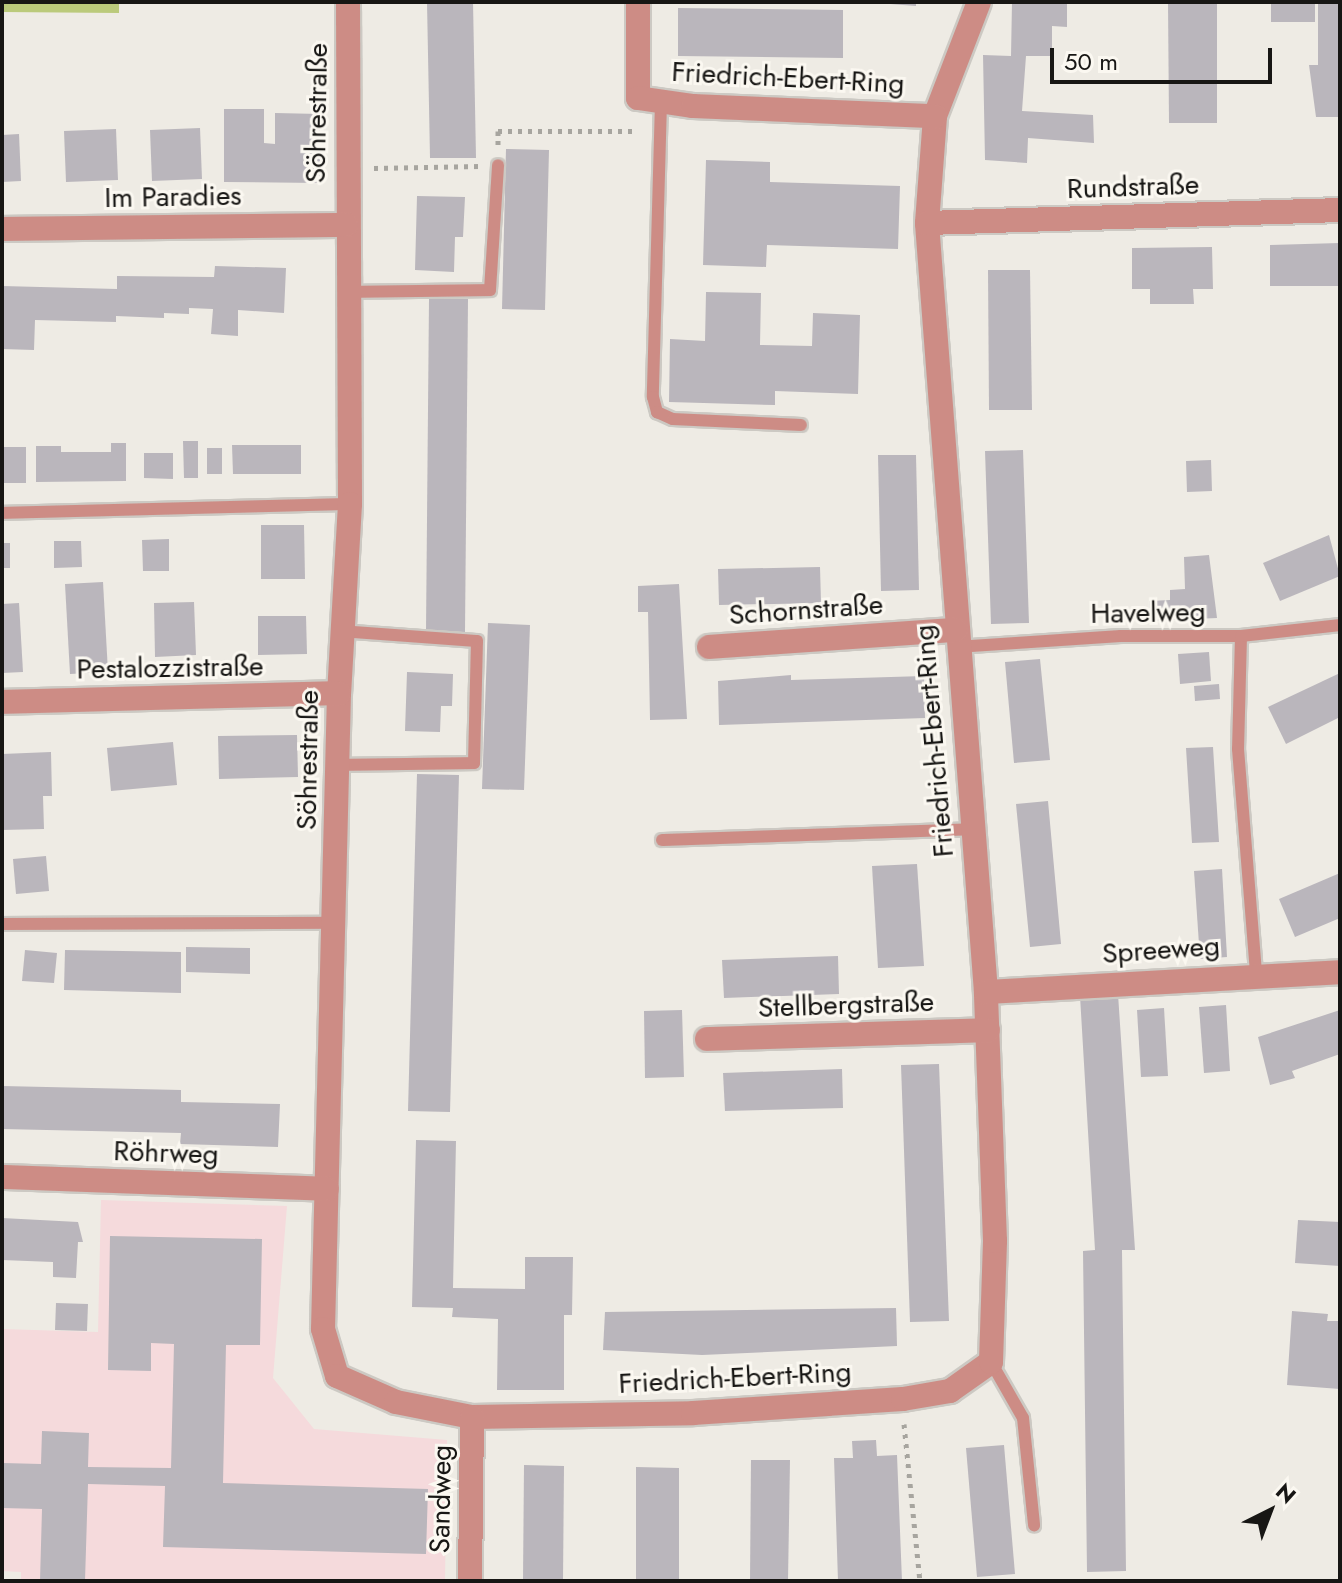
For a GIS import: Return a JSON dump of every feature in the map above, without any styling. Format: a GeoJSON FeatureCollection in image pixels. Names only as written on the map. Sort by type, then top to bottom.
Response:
{"type":"FeatureCollection","features":[{"type":"Feature","properties":{"kind":"street","name":"Söhrestraße"},"geometry":{"type":"LineString","coordinates":[[348,2],[346,225],[350,504],[339,693],[336,923],[323,1329],[337,1376],[396,1402],[472,1417]]}},
{"type":"Feature","properties":{"kind":"street","name":"Friedrich-Ebert-Ring"},"geometry":{"type":"LineString","coordinates":[[638,2],[638,98],[661,102],[935,116]]}},
{"type":"Feature","properties":{"kind":"street","name":"Friedrich-Ebert-Ring"},"geometry":{"type":"LineString","coordinates":[[472,1417],[693,1413],[903,1399],[950,1391],[991,1362],[995,1241],[986,992],[955,638],[927,223],[935,116],[979,2]]}},
{"type":"Feature","properties":{"kind":"street","name":"Rundstraße"},"geometry":{"type":"LineString","coordinates":[[927,223],[1340,210]]}},
{"type":"Feature","properties":{"kind":"street","name":"Im Paradies"},"geometry":{"type":"LineString","coordinates":[[2,229],[346,225]]}},
{"type":"Feature","properties":{"kind":"street","name":"Schornstraße"},"geometry":{"type":"LineString","coordinates":[[709,647],[955,638]]}},
{"type":"Feature","properties":{"kind":"street","name":"Pestalozzistraße"},"geometry":{"type":"LineString","coordinates":[[2,702],[339,693]]}},
{"type":"Feature","properties":{"kind":"street","name":"Spreeweg"},"geometry":{"type":"LineString","coordinates":[[986,992],[1256,974],[1340,972]]}},
{"type":"Feature","properties":{"kind":"street","name":"Stellbergstraße"},"geometry":{"type":"LineString","coordinates":[[707,1039],[988,1030]]}},
{"type":"Feature","properties":{"kind":"street","name":"Röhrweg"},"geometry":{"type":"LineString","coordinates":[[2,1177],[327,1189]]}},
{"type":"Feature","properties":{"kind":"street","name":"Sandweg"},"geometry":{"type":"LineString","coordinates":[[470,1581],[472,1417]]}},
{"type":"Feature","properties":{"kind":"lane"},"geometry":{"type":"LineString","coordinates":[[661,102],[653,397],[657,412],[673,419],[801,425]]}},
{"type":"Feature","properties":{"kind":"lane"},"geometry":{"type":"LineString","coordinates":[[347,292],[490,290],[498,165]]}},
{"type":"Feature","properties":{"kind":"lane"},"geometry":{"type":"LineString","coordinates":[[2,513],[350,504]]}},
{"type":"Feature","properties":{"kind":"lane","name":"Havelweg"},"geometry":{"type":"LineString","coordinates":[[955,638],[1241,636],[1340,625]]}},
{"type":"Feature","properties":{"kind":"lane"},"geometry":{"type":"LineString","coordinates":[[338,765],[474,763],[477,641],[342,631]]}},
{"type":"Feature","properties":{"kind":"lane"},"geometry":{"type":"LineString","coordinates":[[1241,636],[1238,749],[1256,974]]}},
{"type":"Feature","properties":{"kind":"lane"},"geometry":{"type":"LineString","coordinates":[[662,840],[972,829]]}},
{"type":"Feature","properties":{"kind":"lane"},"geometry":{"type":"LineString","coordinates":[[2,924],[336,923]]}},
{"type":"Feature","properties":{"kind":"lane"},"geometry":{"type":"LineString","coordinates":[[991,1362],[1023,1418],[1034,1525]]}},
{"type":"Feature","properties":{"kind":"path"},"geometry":{"type":"LineString","coordinates":[[903,1399],[920,1581]]}},
{"type":"Feature","properties":{"kind":"shaded area"},"geometry":{"type":"Polygon","coordinates":[[[101,1200],[287,1206],[273,1378],[314,1429],[447,1440],[445,1581],[21,1581],[21,1572],[2,1571],[2,1329],[98,1332],[101,1200]]]}},
{"type":"Feature","properties":{"kind":"green space"},"geometry":{"type":"Polygon","coordinates":[[[2,2],[119,2],[119,13],[2,12],[2,2]]]}},
{"type":"Feature","properties":{"kind":"building"},"geometry":{"type":"Polygon","coordinates":[[[427,2],[473,2],[476,158],[430,158],[427,2]]]}},
{"type":"Feature","properties":{"kind":"building"},"geometry":{"type":"Polygon","coordinates":[[[916,2],[916,6],[890,4],[916,2]]]}},
{"type":"Feature","properties":{"kind":"building"},"geometry":{"type":"Polygon","coordinates":[[[1012,2],[1067,2],[1067,27],[1052,26],[1052,56],[1026,56],[1022,111],[1093,115],[1094,143],[1028,138],[1027,163],[985,160],[983,55],[1011,56],[1012,2]]]}},
{"type":"Feature","properties":{"kind":"building"},"geometry":{"type":"Polygon","coordinates":[[[1168,2],[1217,2],[1217,123],[1169,123],[1168,2]]]}},
{"type":"Feature","properties":{"kind":"building"},"geometry":{"type":"Polygon","coordinates":[[[1271,2],[1315,2],[1315,22],[1271,22],[1271,2]]]}},
{"type":"Feature","properties":{"kind":"building"},"geometry":{"type":"Polygon","coordinates":[[[1318,2],[1340,2],[1340,117],[1316,117],[1309,65],[1318,65],[1318,2]]]}},
{"type":"Feature","properties":{"kind":"building"},"geometry":{"type":"Polygon","coordinates":[[[678,8],[843,10],[843,58],[678,56],[678,8]]]}},
{"type":"Feature","properties":{"kind":"building"},"geometry":{"type":"Polygon","coordinates":[[[224,109],[264,109],[264,143],[275,144],[275,113],[320,114],[320,183],[224,182],[224,109]]]}},
{"type":"Feature","properties":{"kind":"building"},"geometry":{"type":"Polygon","coordinates":[[[200,128],[202,179],[152,181],[150,130],[200,128]]]}},
{"type":"Feature","properties":{"kind":"building"},"geometry":{"type":"Polygon","coordinates":[[[116,129],[118,180],[66,182],[64,131],[116,129]]]}},
{"type":"Feature","properties":{"kind":"building"},"geometry":{"type":"Polygon","coordinates":[[[19,134],[21,181],[2,182],[2,135],[19,134]]]}},
{"type":"Feature","properties":{"kind":"building"},"geometry":{"type":"Polygon","coordinates":[[[506,149],[549,150],[545,310],[502,309],[506,149]]]}},
{"type":"Feature","properties":{"kind":"building"},"geometry":{"type":"Polygon","coordinates":[[[706,160],[770,162],[770,182],[900,186],[898,249],[767,245],[766,267],[703,265],[706,160]]]}},
{"type":"Feature","properties":{"kind":"building"},"geometry":{"type":"Polygon","coordinates":[[[417,196],[465,197],[463,237],[455,237],[454,272],[415,270],[417,196]]]}},
{"type":"Feature","properties":{"kind":"building"},"geometry":{"type":"Polygon","coordinates":[[[1340,243],[1340,286],[1270,286],[1270,245],[1340,243]]]}},
{"type":"Feature","properties":{"kind":"building"},"geometry":{"type":"Polygon","coordinates":[[[1212,247],[1213,289],[1193,289],[1194,304],[1150,304],[1150,289],[1132,289],[1132,248],[1212,247]]]}},
{"type":"Feature","properties":{"kind":"building"},"geometry":{"type":"Polygon","coordinates":[[[215,266],[286,268],[284,313],[238,310],[238,336],[211,334],[213,309],[189,308],[189,314],[164,313],[164,318],[116,316],[116,322],[35,320],[34,350],[2,349],[2,286],[117,289],[117,276],[214,277],[215,266]]]}},
{"type":"Feature","properties":{"kind":"building"},"geometry":{"type":"Polygon","coordinates":[[[988,270],[1030,270],[1032,410],[989,410],[988,270]]]}},
{"type":"Feature","properties":{"kind":"building"},"geometry":{"type":"Polygon","coordinates":[[[706,292],[761,293],[760,345],[812,346],[813,313],[860,315],[858,394],[775,391],[775,405],[669,402],[670,339],[705,341],[706,292]]]}},
{"type":"Feature","properties":{"kind":"building"},"geometry":{"type":"Polygon","coordinates":[[[429,299],[468,299],[465,632],[426,631],[429,299]]]}},
{"type":"Feature","properties":{"kind":"building"},"geometry":{"type":"Polygon","coordinates":[[[183,441],[198,441],[198,478],[184,478],[183,441]]]}},
{"type":"Feature","properties":{"kind":"building"},"geometry":{"type":"Polygon","coordinates":[[[111,443],[126,443],[126,481],[36,482],[36,446],[61,446],[61,452],[111,452],[111,443]]]}},
{"type":"Feature","properties":{"kind":"building"},"geometry":{"type":"Polygon","coordinates":[[[232,445],[301,445],[301,474],[233,474],[232,445]]]}},
{"type":"Feature","properties":{"kind":"building"},"geometry":{"type":"Polygon","coordinates":[[[2,447],[26,447],[26,483],[2,483],[2,447]]]}},
{"type":"Feature","properties":{"kind":"building"},"geometry":{"type":"Polygon","coordinates":[[[207,448],[222,448],[222,474],[207,474],[207,448]]]}},
{"type":"Feature","properties":{"kind":"building"},"geometry":{"type":"Polygon","coordinates":[[[1023,450],[1029,623],[991,624],[985,451],[1023,450]]]}},
{"type":"Feature","properties":{"kind":"building"},"geometry":{"type":"Polygon","coordinates":[[[144,453],[173,453],[173,479],[144,478],[144,453]]]}},
{"type":"Feature","properties":{"kind":"building"},"geometry":{"type":"Polygon","coordinates":[[[878,455],[916,455],[919,590],[881,591],[878,455]]]}},
{"type":"Feature","properties":{"kind":"building"},"geometry":{"type":"Polygon","coordinates":[[[1211,460],[1212,491],[1187,492],[1186,461],[1211,460]]]}},
{"type":"Feature","properties":{"kind":"building"},"geometry":{"type":"Polygon","coordinates":[[[261,525],[304,525],[305,579],[261,579],[261,525]]]}},
{"type":"Feature","properties":{"kind":"building"},"geometry":{"type":"Polygon","coordinates":[[[1329,535],[1340,576],[1280,601],[1263,563],[1329,535]]]}},
{"type":"Feature","properties":{"kind":"building"},"geometry":{"type":"Polygon","coordinates":[[[169,539],[169,571],[143,571],[142,540],[169,539]]]}},
{"type":"Feature","properties":{"kind":"building"},"geometry":{"type":"Polygon","coordinates":[[[54,541],[81,541],[82,567],[54,568],[54,541]]]}},
{"type":"Feature","properties":{"kind":"building"},"geometry":{"type":"Polygon","coordinates":[[[2,543],[10,543],[10,568],[2,568],[2,543]]]}},
{"type":"Feature","properties":{"kind":"building"},"geometry":{"type":"Polygon","coordinates":[[[1209,555],[1217,618],[1150,621],[1149,601],[1170,600],[1170,590],[1185,589],[1184,557],[1209,555]]]}},
{"type":"Feature","properties":{"kind":"building"},"geometry":{"type":"Polygon","coordinates":[[[820,567],[821,603],[719,605],[718,569],[820,567]]]}},
{"type":"Feature","properties":{"kind":"building"},"geometry":{"type":"Polygon","coordinates":[[[103,582],[108,672],[70,674],[65,584],[103,582]]]}},
{"type":"Feature","properties":{"kind":"building"},"geometry":{"type":"Polygon","coordinates":[[[679,584],[687,719],[650,720],[648,612],[638,612],[638,586],[679,584]]]}},
{"type":"Feature","properties":{"kind":"building"},"geometry":{"type":"Polygon","coordinates":[[[194,602],[196,655],[155,657],[154,603],[194,602]]]}},
{"type":"Feature","properties":{"kind":"building"},"geometry":{"type":"Polygon","coordinates":[[[19,603],[23,672],[2,673],[2,604],[19,603]]]}},
{"type":"Feature","properties":{"kind":"building"},"geometry":{"type":"Polygon","coordinates":[[[258,616],[306,616],[307,654],[258,655],[258,616]]]}},
{"type":"Feature","properties":{"kind":"building"},"geometry":{"type":"Polygon","coordinates":[[[488,623],[530,625],[524,790],[482,789],[488,623]]]}},
{"type":"Feature","properties":{"kind":"building"},"geometry":{"type":"Polygon","coordinates":[[[1209,652],[1211,681],[1180,684],[1178,654],[1209,652]]]}},
{"type":"Feature","properties":{"kind":"building"},"geometry":{"type":"Polygon","coordinates":[[[1040,659],[1050,760],[1014,763],[1005,662],[1040,659]]]}},
{"type":"Feature","properties":{"kind":"building"},"geometry":{"type":"Polygon","coordinates":[[[407,672],[453,674],[452,706],[441,706],[440,732],[405,731],[407,672]]]}},
{"type":"Feature","properties":{"kind":"building"},"geometry":{"type":"Polygon","coordinates":[[[1340,673],[1340,717],[1286,744],[1268,707],[1340,673]]]}},
{"type":"Feature","properties":{"kind":"building"},"geometry":{"type":"Polygon","coordinates":[[[791,675],[791,680],[924,676],[925,718],[719,725],[718,681],[791,675]]]}},
{"type":"Feature","properties":{"kind":"building"},"geometry":{"type":"Polygon","coordinates":[[[1219,684],[1220,699],[1195,701],[1194,686],[1219,684]]]}},
{"type":"Feature","properties":{"kind":"building"},"geometry":{"type":"Polygon","coordinates":[[[297,735],[298,777],[219,779],[218,736],[297,735]]]}},
{"type":"Feature","properties":{"kind":"building"},"geometry":{"type":"Polygon","coordinates":[[[173,742],[177,785],[111,791],[107,748],[173,742]]]}},
{"type":"Feature","properties":{"kind":"building"},"geometry":{"type":"Polygon","coordinates":[[[1213,747],[1219,842],[1192,843],[1186,748],[1213,747]]]}},
{"type":"Feature","properties":{"kind":"building"},"geometry":{"type":"Polygon","coordinates":[[[51,752],[52,796],[43,796],[44,829],[2,830],[2,754],[51,752]]]}},
{"type":"Feature","properties":{"kind":"building"},"geometry":{"type":"Polygon","coordinates":[[[417,774],[459,775],[450,1112],[408,1111],[417,774]]]}},
{"type":"Feature","properties":{"kind":"building"},"geometry":{"type":"Polygon","coordinates":[[[1048,801],[1061,944],[1030,947],[1016,804],[1048,801]]]}},
{"type":"Feature","properties":{"kind":"building"},"geometry":{"type":"Polygon","coordinates":[[[46,856],[49,891],[16,894],[13,859],[46,856]]]}},
{"type":"Feature","properties":{"kind":"building"},"geometry":{"type":"Polygon","coordinates":[[[917,864],[924,966],[878,968],[872,866],[917,864]]]}},
{"type":"Feature","properties":{"kind":"building"},"geometry":{"type":"Polygon","coordinates":[[[1222,869],[1227,957],[1200,959],[1194,871],[1222,869]]]}},
{"type":"Feature","properties":{"kind":"building"},"geometry":{"type":"Polygon","coordinates":[[[1340,873],[1340,918],[1295,937],[1279,899],[1340,873]]]}},
{"type":"Feature","properties":{"kind":"building"},"geometry":{"type":"Polygon","coordinates":[[[186,947],[250,948],[250,974],[186,972],[186,947]]]}},
{"type":"Feature","properties":{"kind":"building"},"geometry":{"type":"Polygon","coordinates":[[[25,950],[57,953],[54,983],[22,981],[25,950]]]}},
{"type":"Feature","properties":{"kind":"building"},"geometry":{"type":"Polygon","coordinates":[[[65,950],[181,952],[181,993],[64,990],[65,950]]]}},
{"type":"Feature","properties":{"kind":"building"},"geometry":{"type":"Polygon","coordinates":[[[838,956],[839,994],[724,998],[722,960],[838,956]]]}},
{"type":"Feature","properties":{"kind":"building"},"geometry":{"type":"Polygon","coordinates":[[[1118,994],[1135,1250],[1122,1250],[1126,1571],[1087,1572],[1083,1251],[1095,1250],[1080,996],[1118,994]]]}},
{"type":"Feature","properties":{"kind":"building"},"geometry":{"type":"Polygon","coordinates":[[[1226,1005],[1230,1071],[1204,1073],[1199,1007],[1226,1005]]]}},
{"type":"Feature","properties":{"kind":"building"},"geometry":{"type":"Polygon","coordinates":[[[1164,1008],[1168,1076],[1141,1077],[1137,1010],[1164,1008]]]}},
{"type":"Feature","properties":{"kind":"building"},"geometry":{"type":"Polygon","coordinates":[[[682,1010],[684,1077],[645,1078],[644,1011],[682,1010]]]}},
{"type":"Feature","properties":{"kind":"building"},"geometry":{"type":"Polygon","coordinates":[[[1340,1010],[1340,1054],[1292,1071],[1295,1078],[1270,1085],[1258,1037],[1340,1010]]]}},
{"type":"Feature","properties":{"kind":"building"},"geometry":{"type":"Polygon","coordinates":[[[939,1064],[949,1321],[910,1322],[901,1065],[939,1064]]]}},
{"type":"Feature","properties":{"kind":"building"},"geometry":{"type":"Polygon","coordinates":[[[842,1069],[843,1108],[725,1111],[723,1073],[842,1069]]]}},
{"type":"Feature","properties":{"kind":"building"},"geometry":{"type":"Polygon","coordinates":[[[2,1086],[181,1090],[181,1102],[280,1104],[278,1147],[180,1144],[181,1133],[2,1129],[2,1086]]]}},
{"type":"Feature","properties":{"kind":"building"},"geometry":{"type":"Polygon","coordinates":[[[416,1140],[456,1141],[453,1288],[525,1289],[525,1257],[573,1257],[572,1315],[564,1315],[564,1390],[497,1390],[498,1319],[452,1317],[453,1308],[412,1307],[416,1140]]]}},
{"type":"Feature","properties":{"kind":"building"},"geometry":{"type":"Polygon","coordinates":[[[2,1218],[78,1222],[83,1242],[78,1242],[76,1278],[53,1277],[53,1262],[2,1260],[2,1218]]]}},
{"type":"Feature","properties":{"kind":"building"},"geometry":{"type":"Polygon","coordinates":[[[1298,1220],[1340,1222],[1340,1266],[1295,1263],[1298,1220]]]}},
{"type":"Feature","properties":{"kind":"building"},"geometry":{"type":"Polygon","coordinates":[[[110,1236],[262,1239],[260,1345],[226,1345],[223,1483],[428,1489],[426,1554],[163,1547],[165,1486],[88,1484],[85,1581],[40,1581],[42,1509],[2,1508],[3,1463],[41,1464],[42,1431],[89,1433],[88,1467],[171,1468],[174,1344],[151,1343],[151,1371],[108,1370],[110,1236]]]}},
{"type":"Feature","properties":{"kind":"building"},"geometry":{"type":"Polygon","coordinates":[[[56,1303],[88,1304],[87,1331],[55,1330],[56,1303]]]}},
{"type":"Feature","properties":{"kind":"building"},"geometry":{"type":"Polygon","coordinates":[[[896,1308],[897,1346],[702,1355],[603,1350],[605,1312],[896,1308]]]}},
{"type":"Feature","properties":{"kind":"building"},"geometry":{"type":"Polygon","coordinates":[[[1292,1311],[1328,1314],[1327,1321],[1340,1321],[1340,1389],[1287,1385],[1292,1311]]]}},
{"type":"Feature","properties":{"kind":"building"},"geometry":{"type":"Polygon","coordinates":[[[876,1440],[877,1456],[897,1455],[902,1581],[838,1581],[834,1458],[853,1458],[852,1441],[876,1440]]]}},
{"type":"Feature","properties":{"kind":"building"},"geometry":{"type":"Polygon","coordinates":[[[1004,1445],[1015,1574],[977,1577],[966,1448],[1004,1445]]]}},
{"type":"Feature","properties":{"kind":"building"},"geometry":{"type":"Polygon","coordinates":[[[751,1460],[790,1460],[788,1581],[750,1581],[751,1460]]]}},
{"type":"Feature","properties":{"kind":"building"},"geometry":{"type":"Polygon","coordinates":[[[524,1465],[564,1466],[563,1581],[523,1581],[524,1465]]]}},
{"type":"Feature","properties":{"kind":"building"},"geometry":{"type":"Polygon","coordinates":[[[636,1467],[679,1468],[679,1581],[636,1581],[636,1467]]]}}]}
